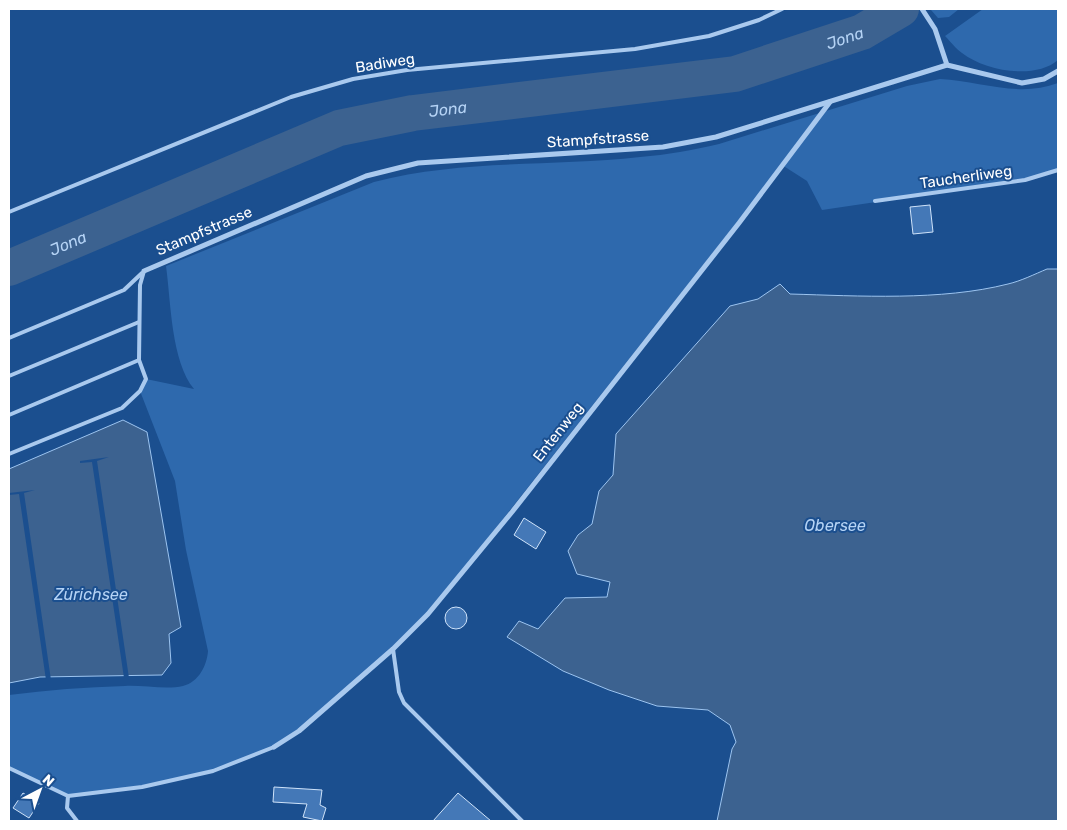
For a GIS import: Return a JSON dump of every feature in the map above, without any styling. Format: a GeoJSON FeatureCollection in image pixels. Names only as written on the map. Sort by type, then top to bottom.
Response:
{"type":"FeatureCollection","features":[{"type":"Feature","properties":{"kind":"street"},"geometry":{"type":"LineString","coordinates":[[922,9],[935,29],[947,65],[1022,83],[1044,79],[1058,71]]}},
{"type":"Feature","properties":{"kind":"street","name":"Stampfstrasse"},"geometry":{"type":"LineString","coordinates":[[144,271],[366,176],[418,163],[663,147],[716,137],[947,65]]}},
{"type":"Feature","properties":{"kind":"street","name":"Entenweg"},"geometry":{"type":"LineString","coordinates":[[274,747],[299,731],[393,649],[428,614],[512,512],[739,223],[830,102]]}},
{"type":"Feature","properties":{"kind":"lane","name":"Badiweg"},"geometry":{"type":"LineString","coordinates":[[9,212],[291,97],[352,79],[407,70],[635,49],[709,36],[759,20],[782,9]]}},
{"type":"Feature","properties":{"kind":"lane","name":"Taucherliweg"},"geometry":{"type":"LineString","coordinates":[[875,202],[1025,180],[1058,170]]}},
{"type":"Feature","properties":{"kind":"lane"},"geometry":{"type":"LineString","coordinates":[[9,454],[122,408],[140,391],[146,379],[139,360],[140,285],[144,271]]}},
{"type":"Feature","properties":{"kind":"lane"},"geometry":{"type":"LineString","coordinates":[[9,338],[124,290],[144,271]]}},
{"type":"Feature","properties":{"kind":"lane"},"geometry":{"type":"LineString","coordinates":[[9,376],[139,322]]}},
{"type":"Feature","properties":{"kind":"lane"},"geometry":{"type":"LineString","coordinates":[[9,414],[139,360]]}},
{"type":"Feature","properties":{"kind":"lane"},"geometry":{"type":"LineString","coordinates":[[393,649],[399,692],[404,704],[522,821]]}},
{"type":"Feature","properties":{"kind":"lane"},"geometry":{"type":"LineString","coordinates":[[9,768],[68,796],[142,788],[204,773],[274,747]]}},
{"type":"Feature","properties":{"kind":"lane"},"geometry":{"type":"LineString","coordinates":[[68,796],[67,808],[77,821]]}},
{"type":"Feature","properties":{"kind":"shaded area"},"geometry":{"type":"Polygon","coordinates":[[[959,9],[949,17],[938,18],[931,10],[959,9]]]}},
{"type":"Feature","properties":{"kind":"shaded area"},"geometry":{"type":"Polygon","coordinates":[[[983,9],[1058,9],[1058,60],[1037,70],[1010,71],[983,64],[962,53],[945,36],[983,9]]]}},
{"type":"Feature","properties":{"kind":"shaded area"},"geometry":{"type":"Polygon","coordinates":[[[940,79],[1014,89],[1029,89],[1058,83],[1058,170],[1025,180],[822,210],[807,181],[782,165],[428,614],[393,649],[299,731],[274,747],[213,771],[142,787],[68,796],[9,768],[9,695],[96,687],[183,686],[198,677],[206,662],[208,651],[186,550],[175,481],[140,391],[146,379],[194,389],[186,377],[176,347],[166,266],[374,182],[440,170],[607,160],[690,150],[719,144],[907,86],[940,79]]]}},
{"type":"Feature","properties":{"kind":"water","name":"Obersee"},"geometry":{"type":"Polygon","coordinates":[[[1047,269],[1058,269],[1058,821],[717,821],[732,749],[736,742],[730,725],[708,710],[657,706],[609,690],[563,671],[507,637],[519,621],[538,629],[565,598],[607,597],[610,582],[577,574],[568,551],[578,535],[592,524],[599,491],[613,475],[616,434],[730,306],[758,299],[780,284],[790,294],[928,295],[955,293],[1008,284],[1047,269]]]}},
{"type":"Feature","properties":{"kind":"water","name":"Zürichsee"},"geometry":{"type":"Polygon","coordinates":[[[123,420],[147,432],[181,627],[169,634],[171,663],[162,675],[40,677],[9,683],[9,469],[123,420]]]}},
{"type":"Feature","properties":{"kind":"pier"},"geometry":{"type":"Polygon","coordinates":[[[109,457],[97,461],[129,678],[124,678],[92,462],[80,463],[80,461],[109,457]]]}},
{"type":"Feature","properties":{"kind":"pier"},"geometry":{"type":"Polygon","coordinates":[[[35,490],[24,493],[51,680],[46,680],[19,494],[9,495],[9,493],[35,490]]]}},
{"type":"Feature","properties":{"kind":"building"},"geometry":{"type":"Polygon","coordinates":[[[930,205],[933,232],[913,234],[910,207],[930,205]]]}},
{"type":"Feature","properties":{"kind":"building"},"geometry":{"type":"Polygon","coordinates":[[[524,518],[546,532],[536,549],[514,535],[524,518]]]}},
{"type":"Feature","properties":{"kind":"building"},"geometry":{"type":"Polygon","coordinates":[[[456,607],[466,614],[467,618],[460,628],[456,629],[446,622],[445,618],[452,608],[456,607]]]}},
{"type":"Feature","properties":{"kind":"building"},"geometry":{"type":"Polygon","coordinates":[[[274,787],[322,790],[320,805],[326,808],[322,821],[303,817],[307,804],[273,802],[274,787]]]}},
{"type":"Feature","properties":{"kind":"building"},"geometry":{"type":"Polygon","coordinates":[[[23,793],[39,803],[29,818],[13,808],[23,793]]]}},
{"type":"Feature","properties":{"kind":"building"},"geometry":{"type":"Polygon","coordinates":[[[458,793],[491,821],[433,821],[458,793]]]}},
{"type":"Feature","properties":{"kind":"waterway","name":"Jona"},"geometry":{"type":"LineString","coordinates":[[9,268],[339,128],[413,113],[735,74],[862,32],[901,9]]}}]}
